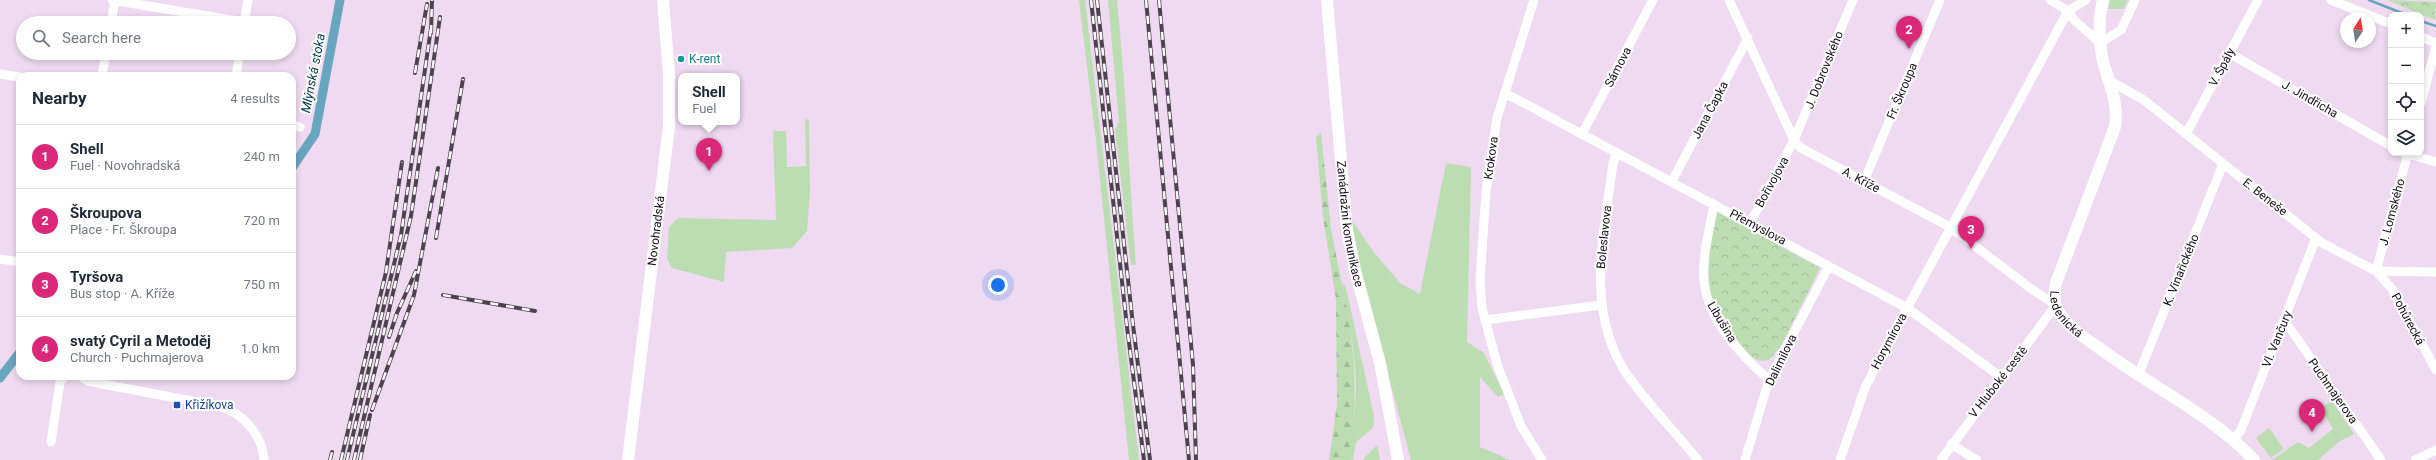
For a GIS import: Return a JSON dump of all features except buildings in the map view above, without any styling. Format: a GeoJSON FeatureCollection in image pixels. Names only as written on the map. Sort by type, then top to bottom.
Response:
{"type":"FeatureCollection","features":[{"type":"Feature","properties":{"kind":"main road","name":"Novohradská"},"geometry":{"type":"LineString","coordinates":[[628,460],[668,130],[670,74],[663,0]]}},
{"type":"Feature","properties":{"kind":"main road","name":"Zanádražní komunikace"},"geometry":{"type":"LineString","coordinates":[[1327,0],[1347,230],[1354,270],[1380,362],[1398,460]]}},
{"type":"Feature","properties":{"kind":"main road","name":"Ledenická"},"geometry":{"type":"LineString","coordinates":[[2103,0],[2100,43],[2116,107],[2115,127],[2056,282],[2054,297],[2056,305],[2061,314],[2078,332],[2138,376],[2234,439],[2254,460]]}},
{"type":"Feature","properties":{"kind":"main road","name":"Zanádražní komunikace"},"geometry":{"type":"LineString","coordinates":[[1396,444],[1403,460]]}},
{"type":"Feature","properties":{"kind":"street"},"geometry":{"type":"LineString","coordinates":[[112,16],[114,0],[209,16]]}},
{"type":"Feature","properties":{"kind":"street"},"geometry":{"type":"LineString","coordinates":[[245,16],[248,0]]}},
{"type":"Feature","properties":{"kind":"street","name":"Krokova"},"geometry":{"type":"LineString","coordinates":[[1534,0],[1497,118],[1486,192],[1480,280],[1485,320],[1492,350],[1521,426],[1542,460]]}},
{"type":"Feature","properties":{"kind":"street","name":"Sámova"},"geometry":{"type":"LineString","coordinates":[[1582,134],[1653,0]]}},
{"type":"Feature","properties":{"kind":"street","name":"A. Kříže"},"geometry":{"type":"LineString","coordinates":[[1729,0],[1748,38],[1794,140],[1801,148],[1950,227],[2030,288],[2056,305]]}},
{"type":"Feature","properties":{"kind":"street","name":"J. Dobrovského"},"geometry":{"type":"LineString","coordinates":[[1794,140],[1853,0]]}},
{"type":"Feature","properties":{"kind":"street","name":"Fr. Škroupa"},"geometry":{"type":"LineString","coordinates":[[1864,181],[1940,0]]}},
{"type":"Feature","properties":{"kind":"street"},"geometry":{"type":"LineString","coordinates":[[2050,0],[2068,11],[2074,20],[2100,43],[2121,30],[2136,0]]}},
{"type":"Feature","properties":{"kind":"street"},"geometry":{"type":"LineString","coordinates":[[2068,11],[2086,0]]}},
{"type":"Feature","properties":{"kind":"street","name":"V. Špály"},"geometry":{"type":"LineString","coordinates":[[2186,134],[2258,0]]}},
{"type":"Feature","properties":{"kind":"street"},"geometry":{"type":"LineString","coordinates":[[2331,0],[2388,23]]}},
{"type":"Feature","properties":{"kind":"street","name":"Horymírova"},"geometry":{"type":"LineString","coordinates":[[1840,460],[1865,388],[1950,227],[2068,11]]}},
{"type":"Feature","properties":{"kind":"street","name":"Jana Čapka"},"geometry":{"type":"LineString","coordinates":[[1672,181],[1748,38]]}},
{"type":"Feature","properties":{"kind":"street"},"geometry":{"type":"LineString","coordinates":[[2424,38],[2436,44],[2424,91]]}},
{"type":"Feature","properties":{"kind":"street","name":"J. Jindřicha"},"geometry":{"type":"LineString","coordinates":[[2229,53],[2388,144]]}},
{"type":"Feature","properties":{"kind":"street"},"geometry":{"type":"LineString","coordinates":[[103,72],[105,60]]}},
{"type":"Feature","properties":{"kind":"street"},"geometry":{"type":"LineString","coordinates":[[237,72],[239,60]]}},
{"type":"Feature","properties":{"kind":"street"},"geometry":{"type":"LineString","coordinates":[[0,74],[16,77]]}},
{"type":"Feature","properties":{"kind":"street","name":"E. Beneše"},"geometry":{"type":"LineString","coordinates":[[2110,81],[2144,100],[2316,238],[2376,271],[2436,272]]}},
{"type":"Feature","properties":{"kind":"street","name":"Přemyslova"},"geometry":{"type":"LineString","coordinates":[[1505,93],[1907,308],[2001,377]]}},
{"type":"Feature","properties":{"kind":"street","name":"Bořivojova"},"geometry":{"type":"LineString","coordinates":[[1750,223],[1794,140]]}},
{"type":"Feature","properties":{"kind":"street","name":"Boleslavova"},"geometry":{"type":"LineString","coordinates":[[1618,153],[1613,163],[1600,261],[1601,305],[1611,340],[1628,375],[1698,460]]}},
{"type":"Feature","properties":{"kind":"street","name":"J. Lomského"},"geometry":{"type":"LineString","coordinates":[[2376,271],[2405,156]]}},
{"type":"Feature","properties":{"kind":"street"},"geometry":{"type":"LineString","coordinates":[[2414,156],[2436,162]]}},
{"type":"Feature","properties":{"kind":"street","name":"K. Vinařického"},"geometry":{"type":"LineString","coordinates":[[2138,376],[2223,164]]}},
{"type":"Feature","properties":{"kind":"street","name":"Libušina"},"geometry":{"type":"LineString","coordinates":[[1714,204],[1704,272],[1708,301],[1716,318],[1733,342],[1752,365],[1770,380]]}},
{"type":"Feature","properties":{"kind":"street","name":"Vl. Vančury"},"geometry":{"type":"LineString","coordinates":[[2234,439],[2241,430],[2285,321],[2316,238]]}},
{"type":"Feature","properties":{"kind":"street"},"geometry":{"type":"LineString","coordinates":[[0,259],[16,261]]}},
{"type":"Feature","properties":{"kind":"street","name":"Dalimilova"},"geometry":{"type":"LineString","coordinates":[[1745,460],[1770,380],[1829,266]]}},
{"type":"Feature","properties":{"kind":"street","name":"Pohůrecká"},"geometry":{"type":"LineString","coordinates":[[2376,271],[2392,289],[2436,370]]}},
{"type":"Feature","properties":{"kind":"street"},"geometry":{"type":"LineString","coordinates":[[1485,320],[1601,305]]}},
{"type":"Feature","properties":{"kind":"street","name":"V Hluboké cestě"},"geometry":{"type":"LineString","coordinates":[[1941,460],[1951,444],[2056,305]]}},
{"type":"Feature","properties":{"kind":"street","name":"Puchmajerova"},"geometry":{"type":"LineString","coordinates":[[2285,321],[2381,460]]}},
{"type":"Feature","properties":{"kind":"street"},"geometry":{"type":"LineString","coordinates":[[51,442],[60,382],[62,380]]}},
{"type":"Feature","properties":{"kind":"street"},"geometry":{"type":"LineString","coordinates":[[86,380],[221,407],[234,413],[246,423],[262,445],[264,460]]}},
{"type":"Feature","properties":{"kind":"street"},"geometry":{"type":"LineString","coordinates":[[1951,444],[1977,460]]}},
{"type":"Feature","properties":{"kind":"street"},"geometry":{"type":"LineString","coordinates":[[2415,460],[2436,450]]}},
{"type":"Feature","properties":{"kind":"green space"},"geometry":{"type":"Polygon","coordinates":[[[1079,0],[1085,0],[1139,460],[1129,460],[1096,141],[1079,0]]]}},
{"type":"Feature","properties":{"kind":"green space"},"geometry":{"type":"Polygon","coordinates":[[[1108,0],[1117,0],[1123,66],[1136,265],[1131,265],[1115,130],[1119,122],[1108,0]]]}},
{"type":"Feature","properties":{"kind":"green space"},"geometry":{"type":"Polygon","coordinates":[[[2110,0],[2128,0],[2123,9],[2109,9],[2110,0]]]}},
{"type":"Feature","properties":{"kind":"green space"},"geometry":{"type":"Polygon","coordinates":[[[2387,0],[2436,2],[2435,20],[2424,15],[2424,12],[2416,12],[2387,0]]]}},
{"type":"Feature","properties":{"kind":"green space"},"geometry":{"type":"Polygon","coordinates":[[[805,119],[809,120],[810,191],[807,231],[792,248],[726,252],[724,282],[672,268],[667,259],[669,227],[678,218],[776,220],[773,131],[786,131],[787,167],[806,166],[805,119]]]}},
{"type":"Feature","properties":{"kind":"green space"},"geometry":{"type":"Polygon","coordinates":[[[1321,133],[1331,229],[1349,319],[1354,363],[1355,408],[1350,448],[1352,460],[1329,460],[1337,404],[1336,299],[1323,217],[1316,137],[1321,133]]]}},
{"type":"Feature","properties":{"kind":"green space"},"geometry":{"type":"Polygon","coordinates":[[[1446,163],[1471,167],[1467,342],[1484,353],[1504,394],[1498,397],[1480,377],[1480,447],[1510,460],[1411,460],[1361,273],[1351,219],[1373,251],[1400,283],[1420,294],[1446,163]]]}},
{"type":"Feature","properties":{"kind":"green space"},"geometry":{"type":"Polygon","coordinates":[[[1716,211],[1820,268],[1781,346],[1769,360],[1764,361],[1755,359],[1749,354],[1722,318],[1712,296],[1708,273],[1716,211]]]}},
{"type":"Feature","properties":{"kind":"green space"},"geometry":{"type":"Polygon","coordinates":[[[1342,285],[1345,285],[1348,297],[1374,416],[1373,428],[1356,442],[1353,460],[1351,457],[1350,444],[1356,394],[1355,363],[1351,331],[1342,285]]]}},
{"type":"Feature","properties":{"kind":"green space"},"geometry":{"type":"Polygon","coordinates":[[[2332,401],[2354,434],[2340,441],[2318,460],[2272,460],[2298,442],[2309,448],[2333,429],[2320,408],[2332,401]]]}},
{"type":"Feature","properties":{"kind":"green space"},"geometry":{"type":"Polygon","coordinates":[[[2269,428],[2284,449],[2271,458],[2256,438],[2269,428]]]}},
{"type":"Feature","properties":{"kind":"green space"},"geometry":{"type":"Polygon","coordinates":[[[1377,445],[1380,460],[1363,460],[1364,458],[1377,445]]]}},
{"type":"Feature","properties":{"kind":"waterway","name":"Mlýnská stoka"},"geometry":{"type":"LineString","coordinates":[[296,162],[315,134],[340,0]]}},
{"type":"Feature","properties":{"kind":"waterway"},"geometry":{"type":"LineString","coordinates":[[2369,0],[2399,12]]}},
{"type":"Feature","properties":{"kind":"waterway"},"geometry":{"type":"LineString","coordinates":[[2424,22],[2436,26]]}},
{"type":"Feature","properties":{"kind":"waterway","name":"Mlýnská stoka"},"geometry":{"type":"LineString","coordinates":[[0,378],[16,357]]}},
{"type":"Feature","properties":{"kind":"railway"},"geometry":{"type":"LineString","coordinates":[[431,33],[432,0]]}},
{"type":"Feature","properties":{"kind":"railway"},"geometry":{"type":"LineString","coordinates":[[1091,0],[1127,327],[1144,460]]}},
{"type":"Feature","properties":{"kind":"railway"},"geometry":{"type":"LineString","coordinates":[[1097,0],[1133,325],[1150,460]]}},
{"type":"Feature","properties":{"kind":"railway"},"geometry":{"type":"LineString","coordinates":[[1146,0],[1189,460]]}},
{"type":"Feature","properties":{"kind":"railway"},"geometry":{"type":"LineString","coordinates":[[1159,0],[1193,365],[1196,460]]}},
{"type":"Feature","properties":{"kind":"railway"},"geometry":{"type":"LineString","coordinates":[[415,73],[427,4]]}},
{"type":"Feature","properties":{"kind":"railway"},"geometry":{"type":"LineString","coordinates":[[354,460],[411,216],[440,17]]}},
{"type":"Feature","properties":{"kind":"railway"},"geometry":{"type":"LineString","coordinates":[[347,460],[401,235],[431,28]]}},
{"type":"Feature","properties":{"kind":"railway"},"geometry":{"type":"LineString","coordinates":[[436,238],[463,79]]}},
{"type":"Feature","properties":{"kind":"railway"},"geometry":{"type":"LineString","coordinates":[[341,460],[386,272],[402,162]]}},
{"type":"Feature","properties":{"kind":"railway"},"geometry":{"type":"LineString","coordinates":[[372,410],[414,295],[438,168]]}},
{"type":"Feature","properties":{"kind":"railway"},"geometry":{"type":"LineString","coordinates":[[389,337],[397,313],[416,271]]}},
{"type":"Feature","properties":{"kind":"railway"},"geometry":{"type":"LineString","coordinates":[[443,295],[535,311]]}},
{"type":"Feature","properties":{"kind":"railway"},"geometry":{"type":"LineString","coordinates":[[360,460],[370,415]]}},
{"type":"Feature","properties":{"kind":"railway"},"geometry":{"type":"LineString","coordinates":[[330,460],[332,452]]}},
{"type":"Feature","properties":{"kind":"place","name":"Škroupova"},"geometry":{"type":"Point","coordinates":[1909,49]}},
{"type":"Feature","properties":{"kind":"place","name":"K-rent"},"geometry":{"type":"Point","coordinates":[681,59]}},
{"type":"Feature","properties":{"kind":"place","name":"Shell"},"geometry":{"type":"Point","coordinates":[709,171]}},
{"type":"Feature","properties":{"kind":"place","name":"Tyršova"},"geometry":{"type":"Point","coordinates":[1971,249]}},
{"type":"Feature","properties":{"kind":"place","name":"Křižíkova"},"geometry":{"type":"Point","coordinates":[177,405]}},
{"type":"Feature","properties":{"kind":"place","name":"svatý Cyril a Metoděj"},"geometry":{"type":"Point","coordinates":[2312,432]}}]}
